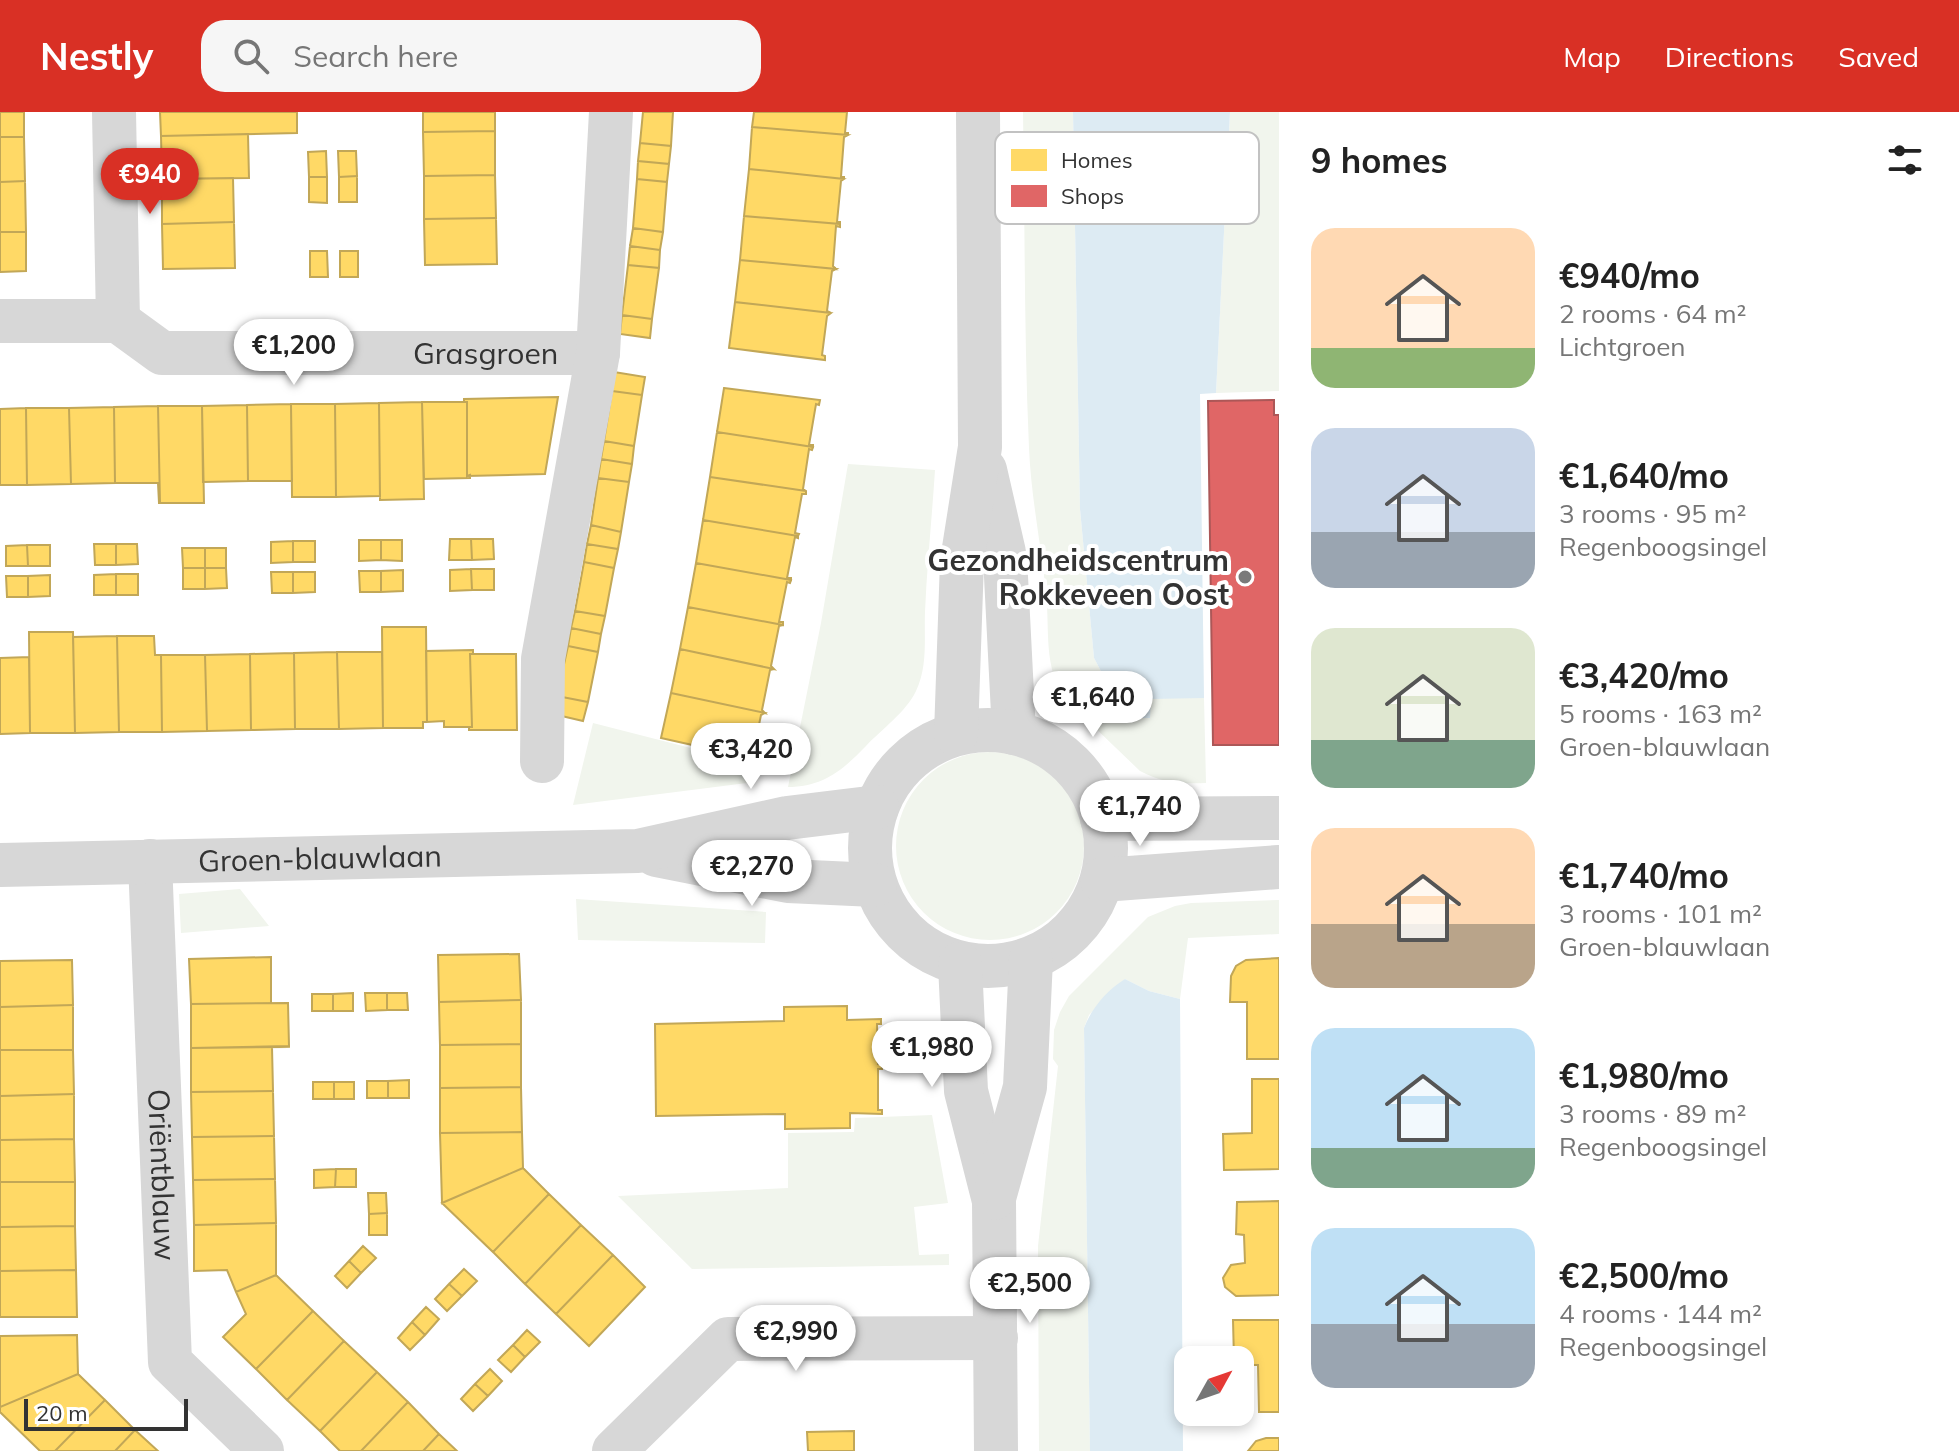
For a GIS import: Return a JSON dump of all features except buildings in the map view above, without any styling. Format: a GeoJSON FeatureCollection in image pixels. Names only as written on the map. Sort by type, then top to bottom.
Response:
{"type":"FeatureCollection","features":[{"type":"Feature","properties":{"kind":"street"},"geometry":{"type":"LineString","coordinates":[[0,321],[118,321],[114,112]]}},
{"type":"Feature","properties":{"kind":"street","name":"Grasgroen"},"geometry":{"type":"LineString","coordinates":[[542,761],[543,659],[598,353],[611,112]]}},
{"type":"Feature","properties":{"kind":"street"},"geometry":{"type":"LineString","coordinates":[[956,734],[962,561],[980,447],[978,112]]}},
{"type":"Feature","properties":{"kind":"street","name":"Grasgroen"},"geometry":{"type":"LineString","coordinates":[[118,321],[162,353],[598,353]]}},
{"type":"Feature","properties":{"kind":"street"},"geometry":{"type":"LineString","coordinates":[[980,447],[1005,557],[1014,733]]}},
{"type":"Feature","properties":{"kind":"street"},"geometry":{"type":"LineString","coordinates":[[976,730],[1014,733],[1044,744],[1070,764],[1090,789],[1106,839],[1102,880],[1092,905],[1076,928],[1055,946],[1031,959],[996,967],[960,964],[923,949],[893,921],[875,885],[869,846],[877,807],[889,782],[907,760],[930,744],[976,730]]}},
{"type":"Feature","properties":{"kind":"street","name":"Groen-blauwlaan"},"geometry":{"type":"LineString","coordinates":[[0,865],[638,851],[787,818],[877,807]]}},
{"type":"Feature","properties":{"kind":"street"},"geometry":{"type":"LineString","coordinates":[[1102,819],[1279,818]]}},
{"type":"Feature","properties":{"kind":"street","name":"Groen-blauwlaan"},"geometry":{"type":"LineString","coordinates":[[638,851],[788,881],[875,885]]}},
{"type":"Feature","properties":{"kind":"street","name":"Oriëntblauw"},"geometry":{"type":"LineString","coordinates":[[150,861],[170,1362],[262,1451]]}},
{"type":"Feature","properties":{"kind":"street"},"geometry":{"type":"LineString","coordinates":[[1102,880],[1279,867]]}},
{"type":"Feature","properties":{"kind":"street"},"geometry":{"type":"LineString","coordinates":[[994,1201],[1025,1087],[1031,959]]}},
{"type":"Feature","properties":{"kind":"street"},"geometry":{"type":"LineString","coordinates":[[960,964],[966,1091],[994,1201],[996,1451]]}},
{"type":"Feature","properties":{"kind":"street"},"geometry":{"type":"LineString","coordinates":[[614,1451],[728,1339],[996,1338]]}},
{"type":"Feature","properties":{"kind":"shaded area"},"geometry":{"type":"Polygon","coordinates":[[[1023,112],[1073,112],[1073,132],[1023,132],[1023,112]]]}},
{"type":"Feature","properties":{"kind":"shaded area"},"geometry":{"type":"Polygon","coordinates":[[[1073,112],[1230,112],[1229,132],[1073,132],[1073,112]]]}},
{"type":"Feature","properties":{"kind":"shaded area"},"geometry":{"type":"Polygon","coordinates":[[[1230,112],[1279,112],[1279,391],[1216,393],[1224,224],[1259,224],[1259,132],[1229,132],[1230,112]]]}},
{"type":"Feature","properties":{"kind":"shaded area"},"geometry":{"type":"Polygon","coordinates":[[[1024,224],[1075,224],[1080,509],[1094,658],[1103,675],[1127,698],[1204,698],[1206,783],[1172,782],[1140,771],[1065,699],[1058,687],[1050,661],[1046,593],[1032,484],[1024,224]]]}},
{"type":"Feature","properties":{"kind":"shaded area"},"geometry":{"type":"Polygon","coordinates":[[[1075,224],[1224,224],[1216,393],[1200,394],[1204,698],[1151,699],[1150,718],[1128,718],[1127,698],[1103,675],[1094,658],[1080,509],[1075,224]]]}},
{"type":"Feature","properties":{"kind":"shaded area"},"geometry":{"type":"Polygon","coordinates":[[[848,464],[935,470],[922,672],[916,691],[906,706],[849,763],[832,776],[812,784],[788,787],[821,623],[848,464]]]}},
{"type":"Feature","properties":{"kind":"shaded area"},"geometry":{"type":"Polygon","coordinates":[[[593,723],[757,765],[747,783],[573,805],[593,723]]]}},
{"type":"Feature","properties":{"kind":"shaded area"},"geometry":{"type":"Polygon","coordinates":[[[990,752],[1026,759],[1056,780],[1077,810],[1084,846],[1077,882],[1056,912],[1026,933],[990,940],[954,933],[924,912],[903,882],[896,846],[903,810],[924,780],[954,759],[990,752]]]}},
{"type":"Feature","properties":{"kind":"shaded area"},"geometry":{"type":"Polygon","coordinates":[[[240,889],[269,926],[181,933],[179,894],[240,889]]]}},
{"type":"Feature","properties":{"kind":"shaded area"},"geometry":{"type":"Polygon","coordinates":[[[576,899],[766,912],[765,943],[578,940],[576,899]]]}},
{"type":"Feature","properties":{"kind":"shaded area"},"geometry":{"type":"Polygon","coordinates":[[[1279,900],[1279,934],[1188,938],[1180,999],[1149,991],[1125,979],[1089,1015],[1084,1028],[1090,1451],[1039,1451],[1038,1246],[1058,1066],[1053,1059],[1054,1030],[1060,1012],[1069,996],[1148,917],[1191,903],[1279,900]]]}},
{"type":"Feature","properties":{"kind":"shaded area"},"geometry":{"type":"Polygon","coordinates":[[[1125,979],[1149,991],[1180,999],[1182,1346],[1174,1346],[1174,1426],[1183,1426],[1183,1451],[1090,1451],[1084,1028],[1100,1000],[1125,979]]]}},
{"type":"Feature","properties":{"kind":"shaded area"},"geometry":{"type":"Polygon","coordinates":[[[932,1115],[948,1203],[914,1207],[919,1255],[949,1254],[949,1265],[692,1269],[618,1196],[788,1188],[788,1133],[854,1132],[855,1118],[932,1115]]]}},
{"type":"Feature","properties":{"kind":"place","name":"Gezondheidscentrum Rokkeveen Oost"},"geometry":{"type":"Point","coordinates":[1245,577]}}]}
